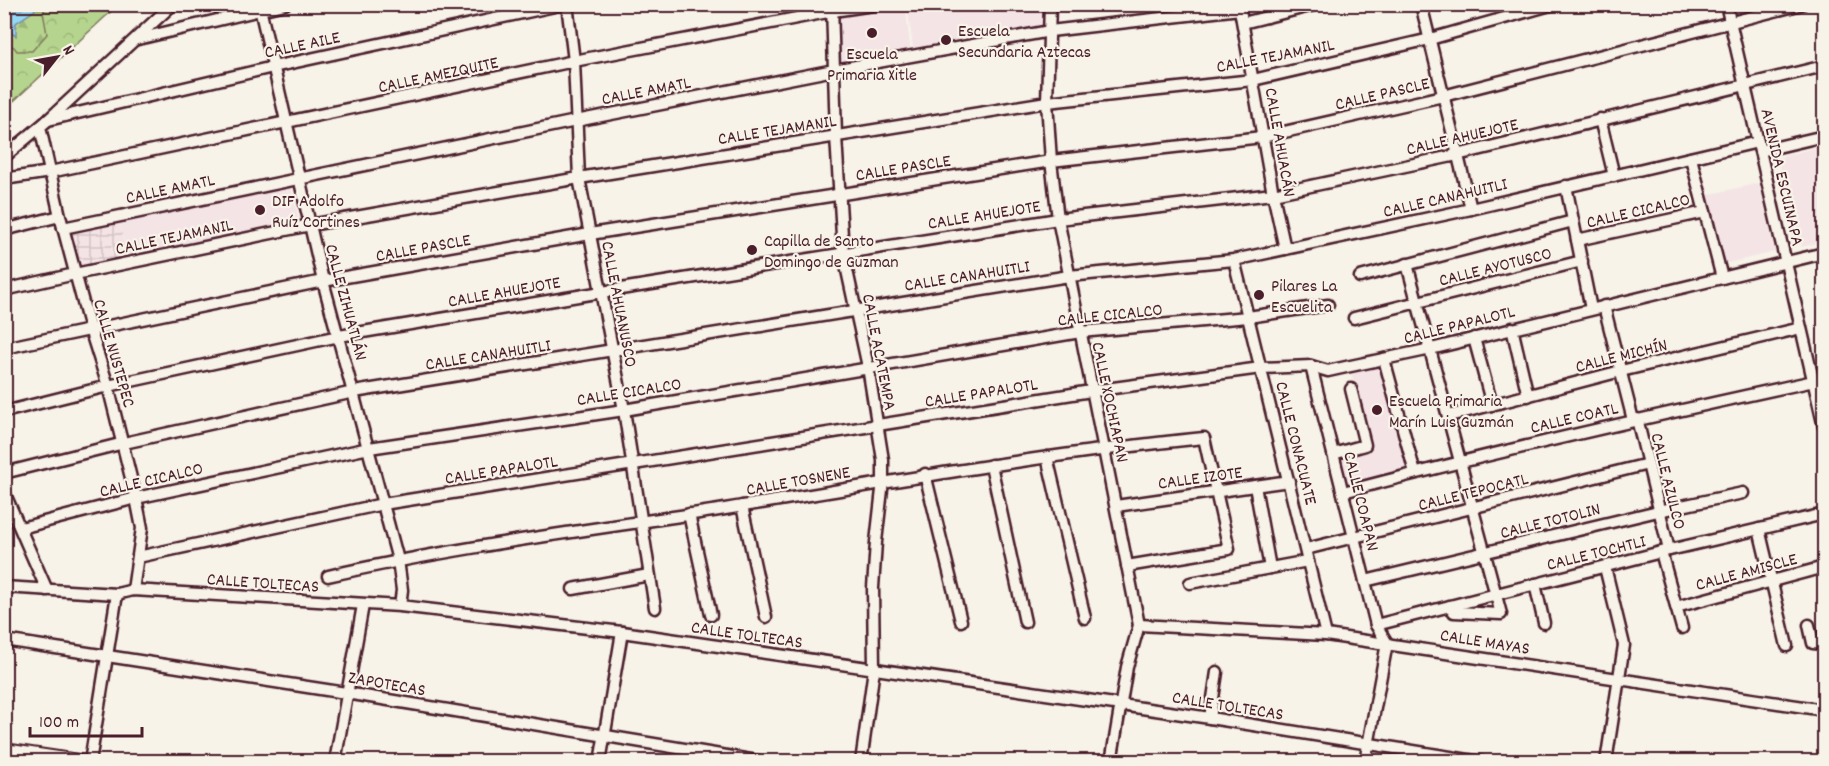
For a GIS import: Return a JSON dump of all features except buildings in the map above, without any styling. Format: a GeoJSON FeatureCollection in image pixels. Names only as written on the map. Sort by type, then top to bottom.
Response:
{"type":"FeatureCollection","features":[{"type":"Feature","properties":{"kind":"main road"},"geometry":{"type":"LineString","coordinates":[[4,751],[78,762]]}},
{"type":"Feature","properties":{"kind":"street"},"geometry":{"type":"LineString","coordinates":[[4,157],[44,124],[173,4]]}},
{"type":"Feature","properties":{"kind":"street"},"geometry":{"type":"LineString","coordinates":[[135,40],[260,7],[285,4]]}},
{"type":"Feature","properties":{"kind":"street","name":"CALLE AHUANUSCO"},"geometry":{"type":"LineString","coordinates":[[565,4],[574,62],[579,178],[634,465],[655,608]]}},
{"type":"Feature","properties":{"kind":"street","name":"CALLE AILE"},"geometry":{"type":"LineString","coordinates":[[44,124],[273,67],[565,4]]}},
{"type":"Feature","properties":{"kind":"street","name":"CALLE AMEZQUITE"},"geometry":{"type":"LineString","coordinates":[[4,179],[50,172],[832,8],[879,4]]}},
{"type":"Feature","properties":{"kind":"street","name":"CALLE XOCHIAPAN"},"geometry":{"type":"LineString","coordinates":[[1050,4],[1047,102],[1058,219],[1139,625]]}},
{"type":"Feature","properties":{"kind":"street"},"geometry":{"type":"LineString","coordinates":[[1243,23],[1318,4]]}},
{"type":"Feature","properties":{"kind":"street"},"geometry":{"type":"LineString","coordinates":[[1421,4],[1471,209]]}},
{"type":"Feature","properties":{"kind":"street","name":"CALLE TEJAMANIL"},"geometry":{"type":"LineString","coordinates":[[4,290],[310,225],[579,178],[1047,102],[1253,80],[1430,39],[1554,4]]}},
{"type":"Feature","properties":{"kind":"street","name":"AVENIDA ESCUINAPA"},"geometry":{"type":"LineString","coordinates":[[1726,4],[1824,425]]}},
{"type":"Feature","properties":{"kind":"street","name":"CALLE PASCLE"},"geometry":{"type":"LineString","coordinates":[[4,348],[323,281],[590,234],[1051,161],[1262,137],[1443,96],[1802,4]]}},
{"type":"Feature","properties":{"kind":"street","name":"CALLE ZIHUATLÁN"},"geometry":{"type":"LineString","coordinates":[[260,7],[323,281],[398,560],[402,590],[400,606]]}},
{"type":"Feature","properties":{"kind":"street","name":"CALLE AMATL"},"geometry":{"type":"LineString","coordinates":[[63,228],[576,120],[834,70],[1050,31],[1240,7]]}},
{"type":"Feature","properties":{"kind":"street","name":"CALLE AHUACÁN"},"geometry":{"type":"LineString","coordinates":[[1240,7],[1262,137],[1285,249]]}},
{"type":"Feature","properties":{"kind":"street","name":"CALLE ACATEMPA"},"geometry":{"type":"LineString","coordinates":[[832,8],[843,252],[867,367],[883,460],[883,482],[873,578],[874,669],[861,762]]}},
{"type":"Feature","properties":{"kind":"street","name":"CALLE AHUEJOTE"},"geometry":{"type":"LineString","coordinates":[[4,412],[108,386],[339,336],[602,291],[1058,219],[1273,194],[1457,155],[1824,66]]}},
{"type":"Feature","properties":{"kind":"street"},"geometry":{"type":"LineString","coordinates":[[1600,119],[1614,176]]}},
{"type":"Feature","properties":{"kind":"street","name":"CALLE NUSTEPEC"},"geometry":{"type":"LineString","coordinates":[[44,124],[50,172],[60,216],[123,443],[142,528],[133,590]]}},
{"type":"Feature","properties":{"kind":"street","name":"CALLE CANAHUITLI"},"geometry":{"type":"LineString","coordinates":[[4,473],[123,443],[354,392],[1069,276],[1234,260],[1471,209],[1691,158],[1824,135]]}},
{"type":"Feature","properties":{"kind":"street"},"geometry":{"type":"LineString","coordinates":[[1691,158],[1722,278]]}},
{"type":"Feature","properties":{"kind":"street"},"geometry":{"type":"LineString","coordinates":[[1566,186],[1591,309]]}},
{"type":"Feature","properties":{"kind":"street","name":"CALLE CICALCO"},"geometry":{"type":"LineString","coordinates":[[1577,240],[1705,212]]}},
{"type":"Feature","properties":{"kind":"street"},"geometry":{"type":"LineString","coordinates":[[4,230],[60,216]]}},
{"type":"Feature","properties":{"kind":"street","name":"CALLE CICALCO"},"geometry":{"type":"LineString","coordinates":[[1360,277],[1573,221]]}},
{"type":"Feature","properties":{"kind":"street","name":"CALLE PAPALOTL"},"geometry":{"type":"LineString","coordinates":[[138,557],[383,504],[1091,391],[1261,368],[1311,366],[1328,371],[1431,349],[1824,253]]}},
{"type":"Feature","properties":{"kind":"street","name":"CALLE CONACUATE"},"geometry":{"type":"LineString","coordinates":[[1234,260],[1326,635]]}},
{"type":"Feature","properties":{"kind":"street","name":"CALLE AYOTUSCO"},"geometry":{"type":"LineString","coordinates":[[1354,318],[1582,261]]}},
{"type":"Feature","properties":{"kind":"street"},"geometry":{"type":"LineString","coordinates":[[1407,264],[1501,614],[1454,612],[1450,606]]}},
{"type":"Feature","properties":{"kind":"street","name":"CALLE CICALCO"},"geometry":{"type":"LineString","coordinates":[[21,528],[136,498],[369,448],[624,410],[867,367],[1080,333],[1248,316],[1328,304]]}},
{"type":"Feature","properties":{"kind":"street","name":"CALLE AZULCO"},"geometry":{"type":"LineString","coordinates":[[1604,306],[1647,464],[1682,628]]}},
{"type":"Feature","properties":{"kind":"street"},"geometry":{"type":"LineString","coordinates":[[1512,328],[1528,396]]}},
{"type":"Feature","properties":{"kind":"street","name":"CALLE MICHÍN"},"geometry":{"type":"LineString","coordinates":[[1449,416],[1621,371],[1801,328]]}},
{"type":"Feature","properties":{"kind":"street"},"geometry":{"type":"LineString","coordinates":[[1474,338],[1492,405]]}},
{"type":"Feature","properties":{"kind":"street"},"geometry":{"type":"LineString","coordinates":[[1384,359],[1415,473]]}},
{"type":"Feature","properties":{"kind":"street","name":"CALLE COAPAN"},"geometry":{"type":"LineString","coordinates":[[1311,366],[1376,625],[1386,643]]}},
{"type":"Feature","properties":{"kind":"street","name":"CALLE COATL"},"geometry":{"type":"LineString","coordinates":[[1343,492],[1461,461],[1814,381]]}},
{"type":"Feature","properties":{"kind":"street"},"geometry":{"type":"LineString","coordinates":[[1333,453],[1365,445],[1351,389]]}},
{"type":"Feature","properties":{"kind":"street","name":"CALLE TOSNENE"},"geometry":{"type":"LineString","coordinates":[[328,576],[398,560],[742,506],[925,474],[1104,448],[1204,438],[1217,491]]}},
{"type":"Feature","properties":{"kind":"street"},"geometry":{"type":"LineString","coordinates":[[1047,457],[1085,618]]}},
{"type":"Feature","properties":{"kind":"street","name":"CALLE TEPOCATL"},"geometry":{"type":"LineString","coordinates":[[1306,549],[1647,464]]}},
{"type":"Feature","properties":{"kind":"street"},"geometry":{"type":"LineString","coordinates":[[991,465],[1025,622]]}},
{"type":"Feature","properties":{"kind":"street"},"geometry":{"type":"LineString","coordinates":[[925,474],[961,621]]}},
{"type":"Feature","properties":{"kind":"street","name":"CALLE IZOTE"},"geometry":{"type":"LineString","coordinates":[[1116,506],[1289,481]]}},
{"type":"Feature","properties":{"kind":"street"},"geometry":{"type":"LineString","coordinates":[[1255,486],[1270,568]]}},
{"type":"Feature","properties":{"kind":"street"},"geometry":{"type":"LineString","coordinates":[[1127,566],[1229,549],[1217,491]]}},
{"type":"Feature","properties":{"kind":"street"},"geometry":{"type":"LineString","coordinates":[[4,492],[47,590]]}},
{"type":"Feature","properties":{"kind":"street","name":"CALLE TOTOLIN"},"geometry":{"type":"LineString","coordinates":[[1365,580],[1658,510],[1743,494]]}},
{"type":"Feature","properties":{"kind":"street"},"geometry":{"type":"LineString","coordinates":[[742,506],[766,617]]}},
{"type":"Feature","properties":{"kind":"street"},"geometry":{"type":"LineString","coordinates":[[689,514],[711,615]]}},
{"type":"Feature","properties":{"kind":"street","name":"CALLE TOCHTLI"},"geometry":{"type":"LineString","coordinates":[[1376,625],[1665,551],[1824,514]]}},
{"type":"Feature","properties":{"kind":"street"},"geometry":{"type":"LineString","coordinates":[[1759,529],[1787,646]]}},
{"type":"Feature","properties":{"kind":"street"},"geometry":{"type":"LineString","coordinates":[[1190,583],[1308,561]]}},
{"type":"Feature","properties":{"kind":"street"},"geometry":{"type":"LineString","coordinates":[[1605,567],[1624,645],[1605,762]]}},
{"type":"Feature","properties":{"kind":"street","name":"CALLE AMISCLE"},"geometry":{"type":"LineString","coordinates":[[1676,607],[1824,567]]}},
{"type":"Feature","properties":{"kind":"street"},"geometry":{"type":"LineString","coordinates":[[573,589],[649,575]]}},
{"type":"Feature","properties":{"kind":"street"},"geometry":{"type":"LineString","coordinates":[[1535,584],[1544,623]]}},
{"type":"Feature","properties":{"kind":"street","name":"CALLE TOLTECAS"},"geometry":{"type":"LineString","coordinates":[[4,587],[117,594],[133,590],[400,606],[622,632],[1210,718],[1481,762]]}},
{"type":"Feature","properties":{"kind":"street"},"geometry":{"type":"LineString","coordinates":[[90,762],[117,594]]}},
{"type":"Feature","properties":{"kind":"street"},"geometry":{"type":"LineString","coordinates":[[335,762],[363,605]]}},
{"type":"Feature","properties":{"kind":"street"},"geometry":{"type":"LineString","coordinates":[[1111,762],[1127,667],[1139,625]]}},
{"type":"Feature","properties":{"kind":"street","name":"CALLE MAYAS"},"geometry":{"type":"LineString","coordinates":[[1139,625],[1326,635],[1824,710]]}},
{"type":"Feature","properties":{"kind":"street"},"geometry":{"type":"LineString","coordinates":[[1809,625],[1813,643],[1824,644]]}},
{"type":"Feature","properties":{"kind":"street"},"geometry":{"type":"LineString","coordinates":[[600,762],[622,632]]}},
{"type":"Feature","properties":{"kind":"street","name":"ZAPOTECAS"},"geometry":{"type":"LineString","coordinates":[[4,640],[346,693],[763,762]]}},
{"type":"Feature","properties":{"kind":"street"},"geometry":{"type":"LineString","coordinates":[[1365,762],[1386,643]]}},
{"type":"Feature","properties":{"kind":"street"},"geometry":{"type":"LineString","coordinates":[[1210,718],[1217,672]]}},
{"type":"Feature","properties":{"kind":"shaded area","name":"Escuela Primaria Xitle"},"geometry":{"type":"Polygon","coordinates":[[[905,5],[911,53],[838,66],[835,13],[905,5]]]}},
{"type":"Feature","properties":{"kind":"shaded area","name":"Escuela Secundaria Aztecas"},"geometry":{"type":"Polygon","coordinates":[[[907,5],[1047,5],[1047,28],[914,53],[907,5]]]}},
{"type":"Feature","properties":{"kind":"shaded area"},"geometry":{"type":"Polygon","coordinates":[[[1824,145],[1824,241],[1802,247],[1777,158],[1824,145]]]}},
{"type":"Feature","properties":{"kind":"shaded area"},"geometry":{"type":"Polygon","coordinates":[[[290,182],[299,220],[128,257],[119,219],[290,182]]]}},
{"type":"Feature","properties":{"kind":"shaded area"},"geometry":{"type":"Polygon","coordinates":[[[1759,183],[1775,252],[1723,264],[1707,195],[1759,183]]]}},
{"type":"Feature","properties":{"kind":"shaded area"},"geometry":{"type":"Polygon","coordinates":[[[119,219],[128,257],[79,267],[71,230],[119,219]]]}},
{"type":"Feature","properties":{"kind":"shaded area","name":"Escuela Primaria Marín Luis Guzmán"},"geometry":{"type":"Polygon","coordinates":[[[1382,364],[1411,471],[1346,488],[1337,455],[1371,446],[1351,373],[1382,364]]]}},
{"type":"Feature","properties":{"kind":"green space"},"geometry":{"type":"Polygon","coordinates":[[[5,5],[116,5],[5,108],[5,5]]]}},
{"type":"Feature","properties":{"kind":"green space"},"geometry":{"type":"Polygon","coordinates":[[[54,5],[118,5],[5,109],[5,43],[17,51],[32,51],[47,34],[43,12],[47,7],[54,5]]]}},
{"type":"Feature","properties":{"kind":"water"},"geometry":{"type":"Polygon","coordinates":[[[5,4],[33,5],[35,10],[16,23],[16,36],[5,29],[5,4]]]}},
{"type":"Feature","properties":{"kind":"place","name":"Escuela Primaria Xitle"},"geometry":{"type":"Point","coordinates":[872,33]}},
{"type":"Feature","properties":{"kind":"place","name":"Escuela Secundaria Aztecas"},"geometry":{"type":"Point","coordinates":[946,40]}},
{"type":"Feature","properties":{"kind":"place","name":"DIF Adolfo Ruíz Cortines"},"geometry":{"type":"Point","coordinates":[260,210]}},
{"type":"Feature","properties":{"kind":"place","name":"Capilla de Santo Domingo de Guzman"},"geometry":{"type":"Point","coordinates":[752,250]}},
{"type":"Feature","properties":{"kind":"place","name":"Pilares La Escuelita"},"geometry":{"type":"Point","coordinates":[1259,295]}},
{"type":"Feature","properties":{"kind":"place","name":"Escuela Primaria Marín Luis Guzmán"},"geometry":{"type":"Point","coordinates":[1377,410]}}]}
